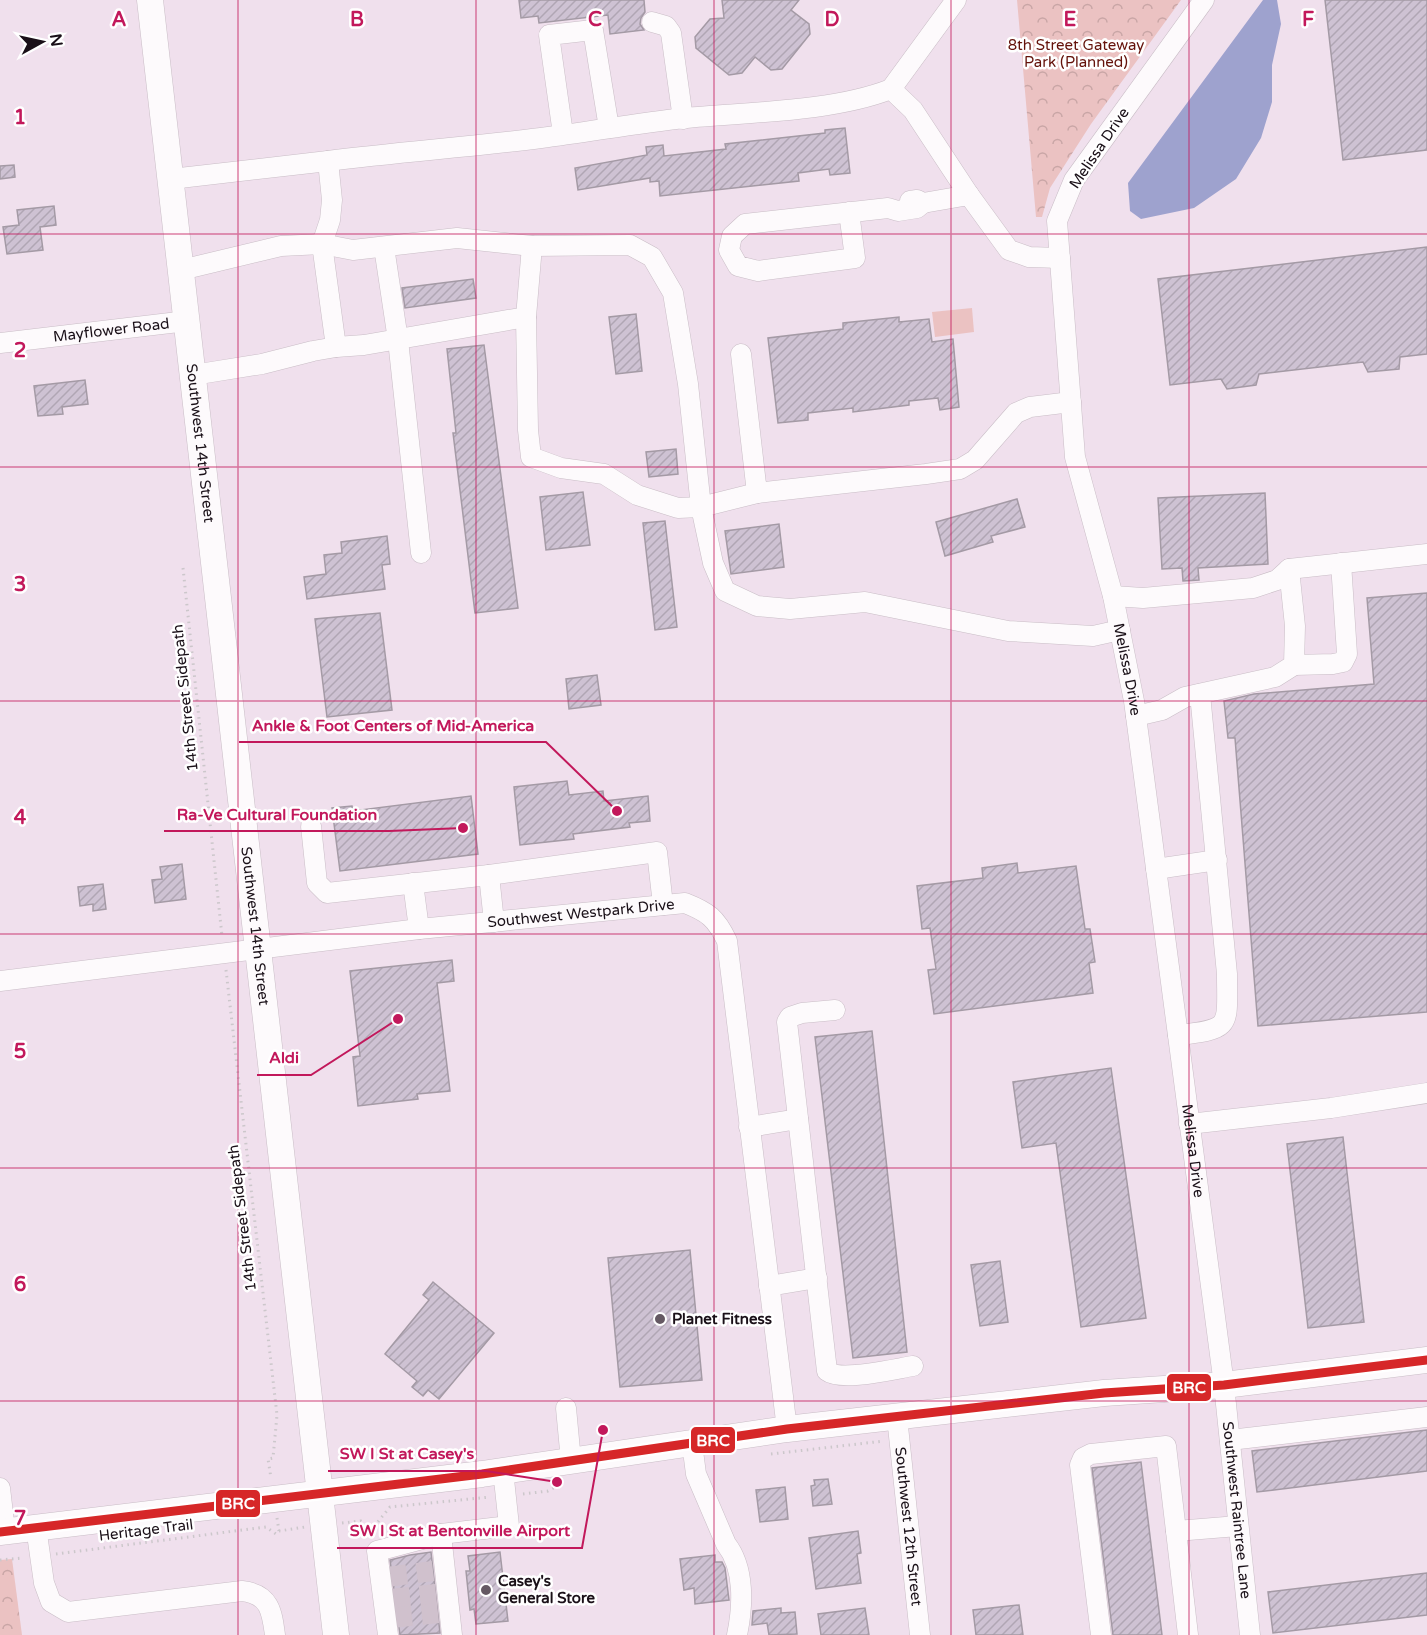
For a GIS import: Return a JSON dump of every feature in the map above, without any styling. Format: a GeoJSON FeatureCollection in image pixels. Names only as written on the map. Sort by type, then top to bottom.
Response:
{"type":"FeatureCollection","features":[{"type":"Feature","properties":{"kind":"main road","name":"Southwest 14th Street"},"geometry":{"type":"LineString","coordinates":[[150,0],[336,1635]]}},
{"type":"Feature","properties":{"kind":"main road"},"geometry":{"type":"LineString","coordinates":[[3,1532],[503,1470],[787,1430],[1104,1393],[1224,1385],[1427,1360]]}},
{"type":"Feature","properties":{"kind":"street"},"geometry":{"type":"LineString","coordinates":[[171,179],[871,97],[891,89],[956,0]]}},
{"type":"Feature","properties":{"kind":"street","name":"Melissa Drive"},"geometry":{"type":"LineString","coordinates":[[1204,0],[1074,180],[1057,221],[1075,457],[1113,596],[1136,716],[1224,1385]]}},
{"type":"Feature","properties":{"kind":"street"},"geometry":{"type":"LineString","coordinates":[[652,22],[666,26],[671,33],[683,118]]}},
{"type":"Feature","properties":{"kind":"street"},"geometry":{"type":"LineString","coordinates":[[563,134],[549,35],[593,30],[609,128]]}},
{"type":"Feature","properties":{"kind":"street"},"geometry":{"type":"LineString","coordinates":[[891,89],[912,110],[1009,250],[1029,257],[1060,258]]}},
{"type":"Feature","properties":{"kind":"street"},"geometry":{"type":"LineString","coordinates":[[328,161],[333,200],[330,220],[322,244],[336,347]]}},
{"type":"Feature","properties":{"kind":"street"},"geometry":{"type":"LineString","coordinates":[[849,212],[855,258],[758,271],[738,266],[729,250],[732,236],[744,224],[849,212],[888,208],[897,203],[917,200],[923,203],[969,195]]}},
{"type":"Feature","properties":{"kind":"street"},"geometry":{"type":"LineString","coordinates":[[181,270],[281,246],[322,244],[354,250],[457,238],[532,246],[630,245],[652,257],[673,293],[688,384],[701,507],[714,563],[725,591],[757,606],[790,609],[865,602],[1008,631],[1093,636],[1120,630]]}},
{"type":"Feature","properties":{"kind":"street"},"geometry":{"type":"LineString","coordinates":[[532,246],[526,317],[528,430],[531,457],[561,468],[604,474],[638,495],[678,508],[701,507],[757,493],[960,469],[975,460],[1016,413],[1030,407],[1071,402]]}},
{"type":"Feature","properties":{"kind":"street"},"geometry":{"type":"LineString","coordinates":[[384,247],[398,340],[421,553]]}},
{"type":"Feature","properties":{"kind":"street"},"geometry":{"type":"LineString","coordinates":[[193,375],[262,364],[312,351],[398,340],[526,317]]}},
{"type":"Feature","properties":{"kind":"street","name":"Mayflower Road"},"geometry":{"type":"LineString","coordinates":[[0,343],[187,321]]}},
{"type":"Feature","properties":{"kind":"street"},"geometry":{"type":"LineString","coordinates":[[741,354],[757,493]]}},
{"type":"Feature","properties":{"kind":"street"},"geometry":{"type":"LineString","coordinates":[[1113,596],[1143,598],[1253,588],[1277,580],[1289,569],[1427,554]]}},
{"type":"Feature","properties":{"kind":"street"},"geometry":{"type":"LineString","coordinates":[[1136,716],[1162,710],[1185,697],[1275,677],[1294,665],[1343,662],[1347,654],[1341,563]]}},
{"type":"Feature","properties":{"kind":"street"},"geometry":{"type":"LineString","coordinates":[[1289,569],[1295,626],[1294,665]]}},
{"type":"Feature","properties":{"kind":"street"},"geometry":{"type":"LineString","coordinates":[[1178,1035],[1210,1031],[1221,1026],[1227,1015],[1227,974],[1200,694]]}},
{"type":"Feature","properties":{"kind":"street"},"geometry":{"type":"LineString","coordinates":[[311,826],[318,883],[327,892],[489,876],[657,852],[663,905]]}},
{"type":"Feature","properties":{"kind":"street"},"geometry":{"type":"LineString","coordinates":[[1156,869],[1217,860]]}},
{"type":"Feature","properties":{"kind":"street"},"geometry":{"type":"LineString","coordinates":[[489,876],[494,922]]}},
{"type":"Feature","properties":{"kind":"street"},"geometry":{"type":"LineString","coordinates":[[413,883],[419,929]]}},
{"type":"Feature","properties":{"kind":"street","name":"Southwest Westpark Drive"},"geometry":{"type":"LineString","coordinates":[[0,981],[419,929],[685,903],[705,910],[719,924],[727,941],[787,1430]]}},
{"type":"Feature","properties":{"kind":"street"},"geometry":{"type":"LineString","coordinates":[[835,1011],[802,1013],[790,1017],[787,1022],[827,1371],[833,1376],[913,1366]]}},
{"type":"Feature","properties":{"kind":"street"},"geometry":{"type":"LineString","coordinates":[[1189,1124],[1331,1108],[1427,1094]]}},
{"type":"Feature","properties":{"kind":"street"},"geometry":{"type":"LineString","coordinates":[[749,1127],[798,1119]]}},
{"type":"Feature","properties":{"kind":"street"},"geometry":{"type":"LineString","coordinates":[[769,1286],[816,1278]]}},
{"type":"Feature","properties":{"kind":"street","name":"Southwest Raintree Lane"},"geometry":{"type":"LineString","coordinates":[[1224,1385],[1250,1635]]}},
{"type":"Feature","properties":{"kind":"street"},"geometry":{"type":"LineString","coordinates":[[566,1407],[571,1461]]}},
{"type":"Feature","properties":{"kind":"street"},"geometry":{"type":"LineString","coordinates":[[1230,1440],[1427,1417]]}},
{"type":"Feature","properties":{"kind":"street","name":"Southwest 12th Street"},"geometry":{"type":"LineString","coordinates":[[897,1418],[921,1635]]}},
{"type":"Feature","properties":{"kind":"street"},"geometry":{"type":"LineString","coordinates":[[692,1443],[696,1474],[726,1544],[734,1554],[741,1588],[741,1614],[737,1635]]}},
{"type":"Feature","properties":{"kind":"street"},"geometry":{"type":"LineString","coordinates":[[1101,1635],[1080,1465],[1083,1458],[1091,1454],[1166,1446],[1188,1635]]}},
{"type":"Feature","properties":{"kind":"street"},"geometry":{"type":"LineString","coordinates":[[388,1614],[384,1578],[377,1551],[441,1534],[509,1526],[503,1470]]}},
{"type":"Feature","properties":{"kind":"street"},"geometry":{"type":"LineString","coordinates":[[0,1488],[3,1532]]}},
{"type":"Feature","properties":{"kind":"street"},"geometry":{"type":"LineString","coordinates":[[1176,1531],[1238,1526]]}},
{"type":"Feature","properties":{"kind":"street"},"geometry":{"type":"LineString","coordinates":[[36,1527],[44,1583],[51,1602],[68,1612],[243,1591],[253,1592],[262,1598],[273,1613],[275,1635]]}},
{"type":"Feature","properties":{"kind":"street"},"geometry":{"type":"LineString","coordinates":[[441,1534],[439,1570],[442,1603],[452,1635]]}},
{"type":"Feature","properties":{"kind":"path","name":"14th Street Sidepath"},"geometry":{"type":"LineString","coordinates":[[183,568],[222,934]]}},
{"type":"Feature","properties":{"kind":"path","name":"14th Street Sidepath"},"geometry":{"type":"LineString","coordinates":[[226,970],[277,1415],[273,1458],[268,1460]]}},
{"type":"Feature","properties":{"kind":"path"},"geometry":{"type":"LineString","coordinates":[[362,1521],[372,1529],[390,1507],[469,1500]]}},
{"type":"Feature","properties":{"kind":"path","name":"Heritage Trail"},"geometry":{"type":"LineString","coordinates":[[49,1554],[266,1527],[276,1534],[279,1531]]}},
{"type":"Feature","properties":{"kind":"path"},"geometry":{"type":"LineString","coordinates":[[0,1560],[27,1557]]}},
{"type":"Feature","properties":{"kind":"green space","name":"8th Street Gateway Park (Planned)"},"geometry":{"type":"Polygon","coordinates":[[[1017,0],[1181,0],[1091,124],[1050,188],[1042,217],[1036,217],[1017,0]]]}},
{"type":"Feature","properties":{"kind":"green space"},"geometry":{"type":"Polygon","coordinates":[[[972,308],[974,332],[935,337],[932,312],[972,308]]]}},
{"type":"Feature","properties":{"kind":"green space"},"geometry":{"type":"Polygon","coordinates":[[[12,1559],[22,1635],[0,1635],[0,1560],[12,1559]]]}},
{"type":"Feature","properties":{"kind":"water"},"geometry":{"type":"Polygon","coordinates":[[[1263,0],[1277,0],[1281,24],[1272,65],[1272,102],[1261,138],[1236,179],[1194,208],[1141,219],[1130,211],[1128,183],[1263,0]]]}},
{"type":"Feature","properties":{"kind":"building"},"geometry":{"type":"Polygon","coordinates":[[[519,0],[644,0],[645,12],[640,24],[644,30],[610,34],[608,15],[539,23],[538,16],[521,18],[519,0]]]}},
{"type":"Feature","properties":{"kind":"building"},"geometry":{"type":"Polygon","coordinates":[[[722,0],[799,0],[791,10],[809,24],[810,34],[782,69],[771,70],[755,57],[742,73],[729,75],[696,48],[695,37],[710,19],[724,18],[722,0]]]}},
{"type":"Feature","properties":{"kind":"building"},"geometry":{"type":"Polygon","coordinates":[[[1325,0],[1427,0],[1427,150],[1343,160],[1325,0]]]}},
{"type":"Feature","properties":{"kind":"building"},"geometry":{"type":"Polygon","coordinates":[[[845,128],[850,173],[830,175],[829,169],[798,173],[799,181],[660,196],[659,181],[650,182],[650,178],[578,190],[575,168],[647,155],[646,147],[663,145],[664,156],[726,149],[725,144],[825,133],[825,130],[845,128]]]}},
{"type":"Feature","properties":{"kind":"building"},"geometry":{"type":"Polygon","coordinates":[[[14,165],[15,177],[0,179],[0,166],[14,165]]]}},
{"type":"Feature","properties":{"kind":"building"},"geometry":{"type":"Polygon","coordinates":[[[54,206],[56,225],[40,227],[43,250],[7,254],[3,227],[19,225],[17,210],[54,206]]]}},
{"type":"Feature","properties":{"kind":"building"},"geometry":{"type":"Polygon","coordinates":[[[1427,247],[1427,354],[1400,357],[1399,369],[1368,372],[1363,362],[1259,374],[1256,385],[1227,389],[1221,379],[1170,385],[1158,279],[1427,247]]]}},
{"type":"Feature","properties":{"kind":"building"},"geometry":{"type":"Polygon","coordinates":[[[473,279],[476,298],[405,308],[402,288],[473,279]]]}},
{"type":"Feature","properties":{"kind":"building"},"geometry":{"type":"Polygon","coordinates":[[[636,314],[642,371],[616,374],[609,317],[636,314]]]}},
{"type":"Feature","properties":{"kind":"building"},"geometry":{"type":"Polygon","coordinates":[[[899,317],[899,322],[929,319],[932,342],[953,339],[959,407],[940,410],[938,398],[909,401],[909,405],[853,412],[853,408],[808,413],[808,420],[778,423],[768,338],[843,329],[843,323],[899,317]]]}},
{"type":"Feature","properties":{"kind":"building"},"geometry":{"type":"Polygon","coordinates":[[[484,345],[518,608],[475,613],[453,433],[456,433],[447,349],[484,345]]]}},
{"type":"Feature","properties":{"kind":"building"},"geometry":{"type":"Polygon","coordinates":[[[85,380],[88,404],[62,407],[63,414],[38,416],[34,386],[85,380]]]}},
{"type":"Feature","properties":{"kind":"building"},"geometry":{"type":"Polygon","coordinates":[[[676,449],[678,474],[649,477],[646,452],[676,449]]]}},
{"type":"Feature","properties":{"kind":"building"},"geometry":{"type":"Polygon","coordinates":[[[583,492],[590,545],[546,550],[540,497],[583,492]]]}},
{"type":"Feature","properties":{"kind":"building"},"geometry":{"type":"Polygon","coordinates":[[[1265,493],[1268,564],[1198,568],[1199,580],[1183,581],[1182,568],[1162,569],[1158,498],[1265,493]]]}},
{"type":"Feature","properties":{"kind":"building"},"geometry":{"type":"Polygon","coordinates":[[[1017,499],[1025,527],[991,536],[993,542],[945,556],[936,522],[1017,499]]]}},
{"type":"Feature","properties":{"kind":"building"},"geometry":{"type":"Polygon","coordinates":[[[665,521],[677,627],[655,630],[643,523],[665,521]]]}},
{"type":"Feature","properties":{"kind":"building"},"geometry":{"type":"Polygon","coordinates":[[[779,524],[784,567],[731,574],[725,531],[779,524]]]}},
{"type":"Feature","properties":{"kind":"building"},"geometry":{"type":"Polygon","coordinates":[[[387,536],[390,564],[382,565],[385,589],[307,599],[304,577],[326,574],[324,555],[342,553],[341,542],[387,536]]]}},
{"type":"Feature","properties":{"kind":"building"},"geometry":{"type":"Polygon","coordinates":[[[1427,593],[1427,1012],[1258,1026],[1235,738],[1228,738],[1224,701],[1254,694],[1374,684],[1367,598],[1427,593]]]}},
{"type":"Feature","properties":{"kind":"building"},"geometry":{"type":"Polygon","coordinates":[[[380,613],[392,710],[327,717],[315,619],[380,613]]]}},
{"type":"Feature","properties":{"kind":"building"},"geometry":{"type":"Polygon","coordinates":[[[597,675],[601,705],[569,709],[566,679],[597,675]]]}},
{"type":"Feature","properties":{"kind":"building"},"geometry":{"type":"Polygon","coordinates":[[[567,781],[569,795],[603,791],[604,801],[648,796],[650,821],[629,823],[630,827],[573,834],[574,839],[520,845],[514,787],[567,781]]]}},
{"type":"Feature","properties":{"kind":"building"},"geometry":{"type":"Polygon","coordinates":[[[471,796],[478,854],[340,871],[332,808],[352,806],[353,811],[471,796]]]}},
{"type":"Feature","properties":{"kind":"building"},"geometry":{"type":"Polygon","coordinates":[[[1017,863],[1018,873],[1076,866],[1085,929],[1090,929],[1095,962],[1089,963],[1093,993],[934,1014],[928,970],[936,969],[930,928],[922,929],[917,886],[983,878],[982,868],[1017,863]]]}},
{"type":"Feature","properties":{"kind":"building"},"geometry":{"type":"Polygon","coordinates":[[[182,864],[186,899],[155,903],[152,880],[162,879],[160,867],[182,864]]]}},
{"type":"Feature","properties":{"kind":"building"},"geometry":{"type":"Polygon","coordinates":[[[103,884],[106,909],[93,911],[93,904],[80,906],[78,887],[103,884]]]}},
{"type":"Feature","properties":{"kind":"building"},"geometry":{"type":"Polygon","coordinates":[[[452,960],[454,981],[437,983],[450,1091],[417,1094],[418,1099],[358,1106],[353,1057],[360,1056],[350,971],[452,960]]]}},
{"type":"Feature","properties":{"kind":"building"},"geometry":{"type":"Polygon","coordinates":[[[872,1031],[907,1352],[853,1358],[815,1037],[872,1031]]]}},
{"type":"Feature","properties":{"kind":"building"},"geometry":{"type":"Polygon","coordinates":[[[1111,1068],[1146,1318],[1081,1327],[1056,1143],[1022,1148],[1013,1082],[1111,1068]]]}},
{"type":"Feature","properties":{"kind":"building"},"geometry":{"type":"Polygon","coordinates":[[[1343,1137],[1364,1322],[1308,1328],[1287,1144],[1343,1137]]]}},
{"type":"Feature","properties":{"kind":"building"},"geometry":{"type":"Polygon","coordinates":[[[690,1250],[702,1380],[620,1387],[608,1258],[690,1250]]]}},
{"type":"Feature","properties":{"kind":"building"},"geometry":{"type":"Polygon","coordinates":[[[1000,1261],[1008,1322],[980,1326],[971,1265],[1000,1261]]]}},
{"type":"Feature","properties":{"kind":"building"},"geometry":{"type":"Polygon","coordinates":[[[433,1282],[494,1333],[439,1399],[428,1390],[423,1396],[412,1387],[417,1381],[385,1354],[429,1300],[423,1295],[433,1282]]]}},
{"type":"Feature","properties":{"kind":"building"},"geometry":{"type":"Polygon","coordinates":[[[1427,1430],[1427,1471],[1257,1492],[1252,1451],[1427,1430]]]}},
{"type":"Feature","properties":{"kind":"building"},"geometry":{"type":"Polygon","coordinates":[[[1141,1462],[1162,1635],[1113,1635],[1092,1468],[1141,1462]]]}},
{"type":"Feature","properties":{"kind":"building"},"geometry":{"type":"Polygon","coordinates":[[[828,1479],[832,1504],[813,1506],[811,1486],[815,1485],[814,1480],[828,1479]]]}},
{"type":"Feature","properties":{"kind":"building"},"geometry":{"type":"Polygon","coordinates":[[[785,1487],[788,1519],[760,1522],[756,1490],[785,1487]]]}},
{"type":"Feature","properties":{"kind":"building"},"geometry":{"type":"Polygon","coordinates":[[[858,1531],[861,1553],[857,1554],[861,1583],[816,1589],[809,1538],[858,1531]]]}},
{"type":"Feature","properties":{"kind":"building"},"geometry":{"type":"Polygon","coordinates":[[[431,1552],[440,1633],[400,1635],[390,1560],[431,1552]]]}},
{"type":"Feature","properties":{"kind":"building","name":"Casey's General Store"},"geometry":{"type":"Polygon","coordinates":[[[500,1552],[508,1621],[476,1624],[474,1609],[470,1610],[466,1571],[470,1571],[468,1556],[500,1552]]]}},
{"type":"Feature","properties":{"kind":"building"},"geometry":{"type":"Polygon","coordinates":[[[715,1555],[715,1562],[722,1562],[725,1568],[729,1600],[695,1604],[694,1588],[684,1590],[680,1559],[715,1555]]]}},
{"type":"Feature","properties":{"kind":"building"},"geometry":{"type":"Polygon","coordinates":[[[1427,1573],[1427,1615],[1273,1633],[1268,1592],[1427,1573]]]}},
{"type":"Feature","properties":{"kind":"building"},"geometry":{"type":"Polygon","coordinates":[[[1019,1605],[1023,1635],[976,1635],[973,1610],[1019,1605]]]}},
{"type":"Feature","properties":{"kind":"building"},"geometry":{"type":"Polygon","coordinates":[[[781,1608],[781,1613],[795,1612],[797,1634],[769,1635],[767,1623],[752,1625],[753,1611],[781,1608]]]}},
{"type":"Feature","properties":{"kind":"building"},"geometry":{"type":"Polygon","coordinates":[[[865,1608],[869,1635],[821,1635],[818,1614],[865,1608]]]}},
{"type":"Feature","properties":{"kind":"tunnel"},"geometry":{"type":"LineString","coordinates":[[387,1577],[433,1571]]}},
{"type":"Feature","properties":{"kind":"tunnel"},"geometry":{"type":"LineString","coordinates":[[390,1599],[436,1594]]}},
{"type":"Feature","properties":{"kind":"tunnel"},"geometry":{"type":"LineString","coordinates":[[392,1618],[438,1613]]}},
{"type":"Feature","properties":{"kind":"transit line","name":"BRC"},"geometry":{"type":"LineString","coordinates":[[0,1532],[482,1474],[787,1429],[1104,1393],[1224,1385],[1427,1360]]}},
{"type":"Feature","properties":{"kind":"place","name":"Ankle & Foot Centers of Mid-America"},"geometry":{"type":"Point","coordinates":[617,811]}},
{"type":"Feature","properties":{"kind":"place","name":"Ra-Ve Cultural Foundation"},"geometry":{"type":"Point","coordinates":[463,828]}},
{"type":"Feature","properties":{"kind":"place","name":"Aldi"},"geometry":{"type":"Point","coordinates":[398,1019]}},
{"type":"Feature","properties":{"kind":"place","name":"Planet Fitness"},"geometry":{"type":"Point","coordinates":[660,1319]}},
{"type":"Feature","properties":{"kind":"place","name":"SW I St at Bentonville Airport"},"geometry":{"type":"Point","coordinates":[603,1430]}},
{"type":"Feature","properties":{"kind":"place","name":"SW I St at Casey's"},"geometry":{"type":"Point","coordinates":[557,1482]}},
{"type":"Feature","properties":{"kind":"place","name":"Casey's General Store"},"geometry":{"type":"Point","coordinates":[486,1590]}}]}
